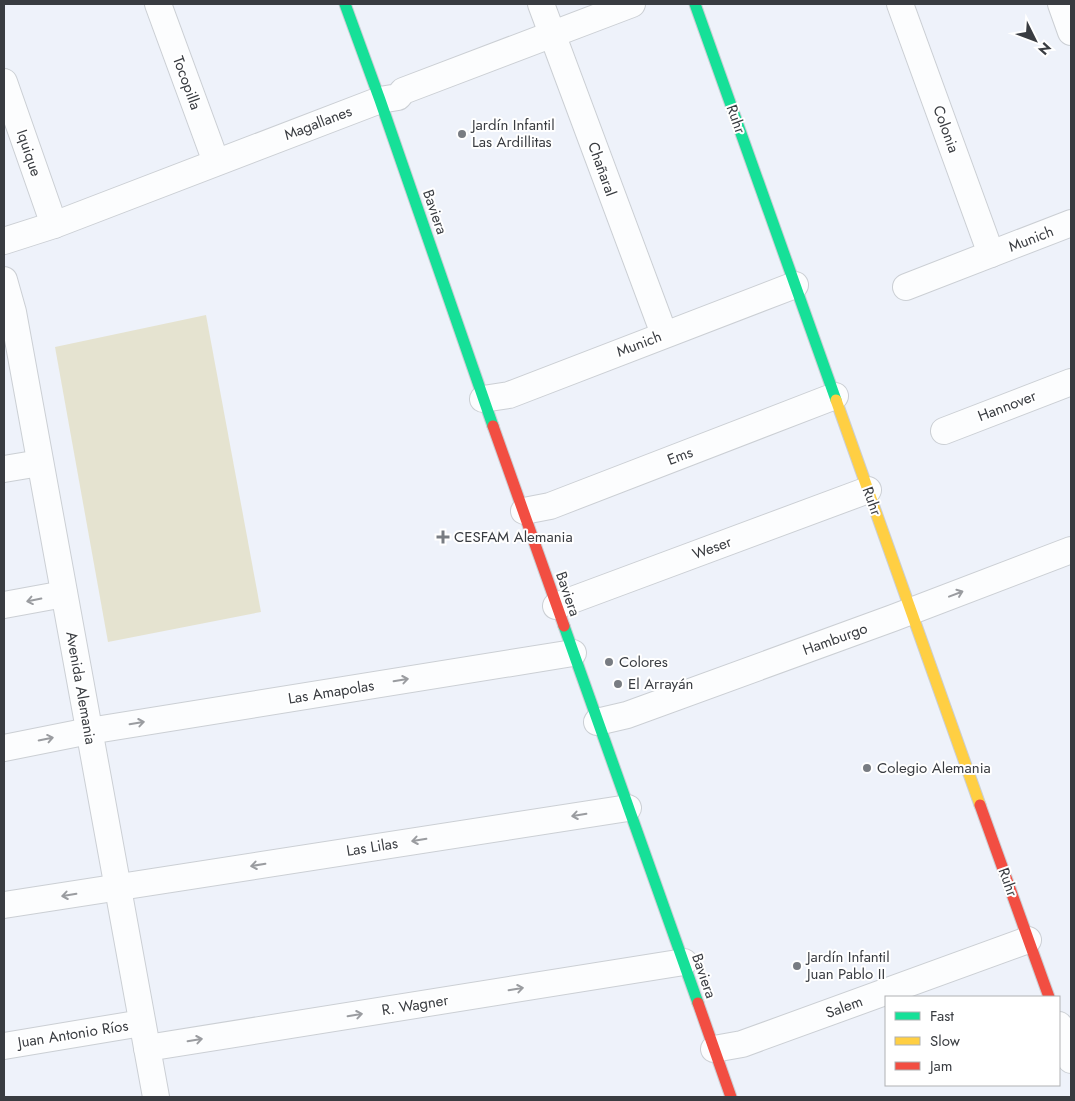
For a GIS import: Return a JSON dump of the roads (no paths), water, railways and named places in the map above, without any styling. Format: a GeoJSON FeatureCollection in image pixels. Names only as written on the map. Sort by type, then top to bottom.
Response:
{"type":"FeatureCollection","features":[{"type":"Feature","properties":{"kind":"street","name":"Tocopilla"},"geometry":{"type":"LineString","coordinates":[[158,4],[216,162]]}},
{"type":"Feature","properties":{"kind":"street","name":"Baviera"},"geometry":{"type":"LineString","coordinates":[[345,4],[380,100],[482,399],[524,511],[572,653],[731,1097]]}},
{"type":"Feature","properties":{"kind":"street","name":"Chañaral"},"geometry":{"type":"LineString","coordinates":[[541,4],[664,334]]}},
{"type":"Feature","properties":{"kind":"street","name":"Magallanes"},"geometry":{"type":"LineString","coordinates":[[4,241],[54,225],[380,100],[398,96],[403,91],[632,4]]}},
{"type":"Feature","properties":{"kind":"street","name":"Ruhr"},"geometry":{"type":"LineString","coordinates":[[695,4],[1049,996]]}},
{"type":"Feature","properties":{"kind":"street","name":"Colonia"},"geometry":{"type":"LineString","coordinates":[[900,4],[991,254]]}},
{"type":"Feature","properties":{"kind":"street"},"geometry":{"type":"LineString","coordinates":[[1060,4],[1071,32]]}},
{"type":"Feature","properties":{"kind":"street","name":"Iquique"},"geometry":{"type":"LineString","coordinates":[[4,82],[54,225]]}},
{"type":"Feature","properties":{"kind":"street","name":"Munich"},"geometry":{"type":"LineString","coordinates":[[906,287],[1071,223]]}},
{"type":"Feature","properties":{"kind":"street","name":"Avenida Alemania"},"geometry":{"type":"LineString","coordinates":[[4,280],[8,312],[40,463],[156,1097]]}},
{"type":"Feature","properties":{"kind":"street","name":"Munich"},"geometry":{"type":"LineString","coordinates":[[482,399],[509,395],[795,285]]}},
{"type":"Feature","properties":{"kind":"street","name":"Hannover"},"geometry":{"type":"LineString","coordinates":[[944,431],[1071,382]]}},
{"type":"Feature","properties":{"kind":"street","name":"Ems"},"geometry":{"type":"LineString","coordinates":[[524,511],[550,506],[834,396]]}},
{"type":"Feature","properties":{"kind":"street"},"geometry":{"type":"LineString","coordinates":[[4,469],[40,463]]}},
{"type":"Feature","properties":{"kind":"street","name":"Weser"},"geometry":{"type":"LineString","coordinates":[[556,606],[868,490]]}},
{"type":"Feature","properties":{"kind":"street","name":"Hamburgo"},"geometry":{"type":"LineString","coordinates":[[597,722],[627,715],[1071,550]]}},
{"type":"Feature","properties":{"kind":"street"},"geometry":{"type":"LineString","coordinates":[[4,605],[64,594]]}},
{"type":"Feature","properties":{"kind":"street","name":"Las Amapolas"},"geometry":{"type":"LineString","coordinates":[[4,748],[89,731],[572,653]]}},
{"type":"Feature","properties":{"kind":"street","name":"Las Lilas"},"geometry":{"type":"LineString","coordinates":[[4,905],[628,808]]}},
{"type":"Feature","properties":{"kind":"street","name":"Salem"},"geometry":{"type":"LineString","coordinates":[[714,1049],[742,1044],[1028,940]]}},
{"type":"Feature","properties":{"kind":"street","name":"R. Wagner"},"geometry":{"type":"LineString","coordinates":[[147,1048],[684,962]]}},
{"type":"Feature","properties":{"kind":"street","name":"Juan Antonio Ríos"},"geometry":{"type":"LineString","coordinates":[[4,1046],[142,1023]]}},
{"type":"Feature","properties":{"kind":"street"},"geometry":{"type":"LineString","coordinates":[[1060,1028],[1071,1060]]}},
{"type":"Feature","properties":{"kind":"place","name":"Jardín Infantil Las Ardillitas"},"geometry":{"type":"Point","coordinates":[462,134]}},
{"type":"Feature","properties":{"kind":"place","name":"CESFAM Alemania"},"geometry":{"type":"Point","coordinates":[443,537]}},
{"type":"Feature","properties":{"kind":"place","name":"Colores"},"geometry":{"type":"Point","coordinates":[609,662]}},
{"type":"Feature","properties":{"kind":"place","name":"El Arrayán"},"geometry":{"type":"Point","coordinates":[618,684]}},
{"type":"Feature","properties":{"kind":"place","name":"Colegio Alemania"},"geometry":{"type":"Point","coordinates":[867,768]}},
{"type":"Feature","properties":{"kind":"place","name":"Jardín Infantil Juan Pablo II"},"geometry":{"type":"Point","coordinates":[797,966]}}]}
